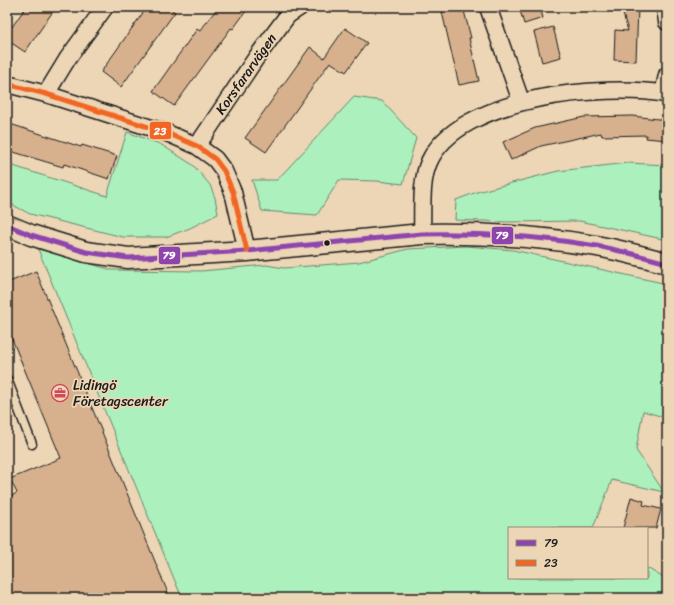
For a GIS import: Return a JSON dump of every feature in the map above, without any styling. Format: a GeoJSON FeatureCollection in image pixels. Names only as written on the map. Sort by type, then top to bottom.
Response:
{"type":"FeatureCollection","features":[{"type":"Feature","properties":{"kind":"street"},"geometry":{"type":"LineString","coordinates":[[46,94],[68,58],[105,7]]}},
{"type":"Feature","properties":{"kind":"street","name":"Korsfararvägen"},"geometry":{"type":"LineString","coordinates":[[197,146],[256,58],[288,15],[300,7]]}},
{"type":"Feature","properties":{"kind":"street"},"geometry":{"type":"LineString","coordinates":[[488,7],[522,102]]}},
{"type":"Feature","properties":{"kind":"street"},"geometry":{"type":"LineString","coordinates":[[665,7],[667,22]]}},
{"type":"Feature","properties":{"kind":"street"},"geometry":{"type":"LineString","coordinates":[[422,234],[423,181],[429,162],[439,144],[452,133],[474,120],[522,102],[585,91],[624,90],[665,94],[667,75]]}},
{"type":"Feature","properties":{"kind":"street"},"geometry":{"type":"LineString","coordinates":[[7,84],[46,94],[167,133],[197,146],[215,159],[224,171],[233,192],[247,251]]}},
{"type":"Feature","properties":{"kind":"street"},"geometry":{"type":"LineString","coordinates":[[7,225],[31,235],[86,252],[128,258],[247,251],[422,234],[482,235],[547,240],[590,245],[667,262]]}},
{"type":"Feature","properties":{"kind":"lane"},"geometry":{"type":"LineString","coordinates":[[7,379],[32,444]]}},
{"type":"Feature","properties":{"kind":"green space"},"geometry":{"type":"Polygon","coordinates":[[[354,97],[382,101],[416,138],[403,184],[377,181],[339,180],[317,215],[262,211],[252,180],[277,180],[354,97]]]}},
{"type":"Feature","properties":{"kind":"green space"},"geometry":{"type":"Polygon","coordinates":[[[127,132],[160,144],[193,165],[210,185],[215,198],[218,214],[190,228],[166,237],[123,237],[30,214],[7,202],[7,164],[107,196],[127,132]]]}},
{"type":"Feature","properties":{"kind":"green space"},"geometry":{"type":"Polygon","coordinates":[[[628,163],[667,165],[667,240],[580,221],[509,222],[455,220],[456,200],[477,192],[558,171],[628,163]]]}},
{"type":"Feature","properties":{"kind":"green space"},"geometry":{"type":"Polygon","coordinates":[[[466,246],[513,250],[667,284],[667,418],[643,411],[636,450],[664,492],[612,480],[593,527],[508,527],[508,579],[648,579],[648,569],[667,580],[667,598],[182,598],[38,249],[112,270],[201,271],[266,265],[284,268],[359,262],[408,249],[466,246]]]}},
{"type":"Feature","properties":{"kind":"building"},"geometry":{"type":"Polygon","coordinates":[[[26,7],[56,7],[25,52],[7,40],[7,34],[26,7]]]}},
{"type":"Feature","properties":{"kind":"building"},"geometry":{"type":"Polygon","coordinates":[[[147,7],[168,7],[175,12],[121,87],[101,72],[147,7]]]}},
{"type":"Feature","properties":{"kind":"building"},"geometry":{"type":"Polygon","coordinates":[[[218,7],[249,7],[233,29],[231,28],[174,106],[153,91],[197,29],[200,31],[218,7]]]}},
{"type":"Feature","properties":{"kind":"building"},"geometry":{"type":"Polygon","coordinates":[[[463,7],[471,38],[469,38],[479,81],[459,85],[442,12],[463,7]]]}},
{"type":"Feature","properties":{"kind":"building"},"geometry":{"type":"Polygon","coordinates":[[[519,7],[540,7],[543,18],[524,24],[519,7]]]}},
{"type":"Feature","properties":{"kind":"building"},"geometry":{"type":"Polygon","coordinates":[[[621,7],[638,7],[636,61],[614,60],[615,30],[628,31],[621,7]]]}},
{"type":"Feature","properties":{"kind":"building"},"geometry":{"type":"Polygon","coordinates":[[[553,27],[561,57],[542,62],[534,32],[553,27]]]}},
{"type":"Feature","properties":{"kind":"building"},"geometry":{"type":"Polygon","coordinates":[[[345,28],[367,43],[346,72],[330,62],[266,152],[245,138],[310,47],[324,58],[345,28]]]}},
{"type":"Feature","properties":{"kind":"building"},"geometry":{"type":"Polygon","coordinates":[[[632,116],[667,120],[667,140],[646,138],[647,135],[602,136],[601,133],[541,146],[511,160],[503,142],[535,128],[584,117],[632,116]]]}},
{"type":"Feature","properties":{"kind":"building"},"geometry":{"type":"Polygon","coordinates":[[[7,123],[81,147],[82,145],[117,156],[109,179],[64,164],[63,167],[7,150],[7,123]]]}},
{"type":"Feature","properties":{"kind":"building","name":"Lidingö Företagscenter"},"geometry":{"type":"Polygon","coordinates":[[[36,271],[170,598],[14,598],[7,582],[7,498],[17,493],[10,479],[61,458],[7,327],[7,283],[36,271]]]}},
{"type":"Feature","properties":{"kind":"building"},"geometry":{"type":"Polygon","coordinates":[[[631,497],[644,501],[643,505],[661,509],[656,528],[623,527],[631,497]]]}},
{"type":"Feature","properties":{"kind":"transit line","name":"23"},"geometry":{"type":"LineString","coordinates":[[7,84],[46,94],[167,133],[197,146],[215,159],[224,171],[233,192],[247,251]]}},
{"type":"Feature","properties":{"kind":"transit line","name":"79"},"geometry":{"type":"LineString","coordinates":[[7,225],[31,235],[86,252],[128,258],[247,251],[422,234],[443,234],[548,239],[590,245],[667,263]]}},
{"type":"Feature","properties":{"kind":"place","name":"Lidingö Företagscenter"},"geometry":{"type":"Point","coordinates":[60,393]}}]}
